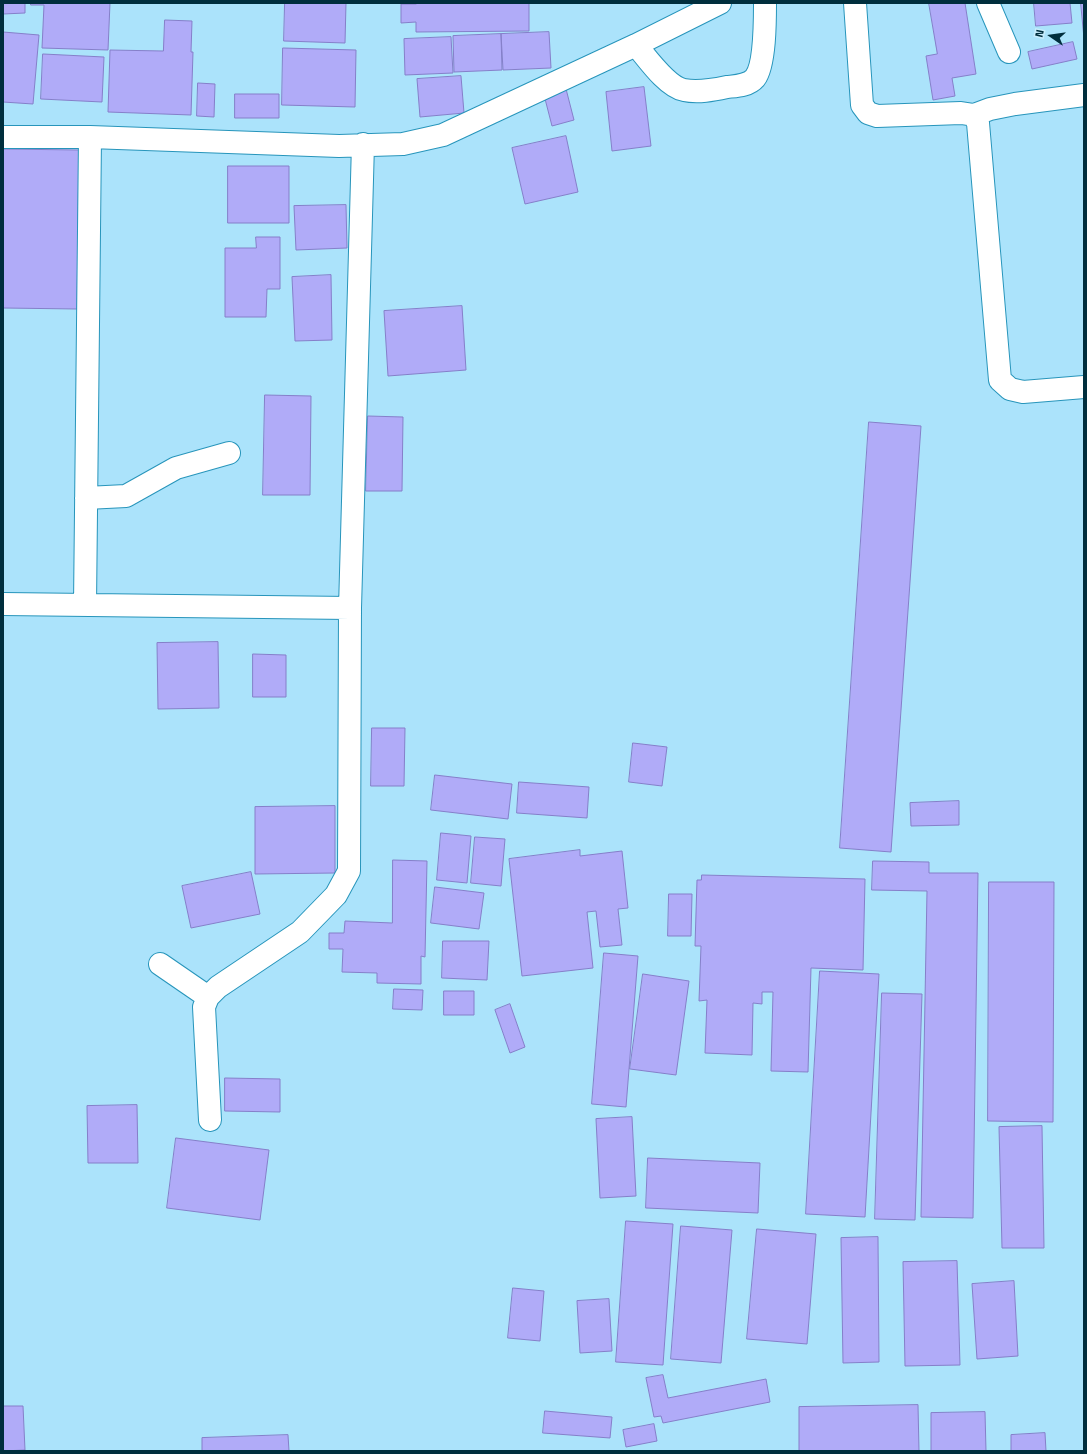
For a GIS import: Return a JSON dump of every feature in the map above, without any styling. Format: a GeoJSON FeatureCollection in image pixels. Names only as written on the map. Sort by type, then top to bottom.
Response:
{"type":"FeatureCollection","features":[{"type":"Feature","properties":{"kind":"street"},"geometry":{"type":"LineString","coordinates":[[3,137],[90,137],[339,146],[363,144],[404,144],[443,135],[636,45],[720,3]]}},
{"type":"Feature","properties":{"kind":"street"},"geometry":{"type":"LineString","coordinates":[[636,45],[668,82],[683,90],[700,92],[748,84],[756,78],[762,60],[765,33],[765,3]]}},
{"type":"Feature","properties":{"kind":"street"},"geometry":{"type":"LineString","coordinates":[[855,3],[862,105],[868,113],[877,116],[961,113],[974,116],[990,109],[1015,104],[1084,95]]}},
{"type":"Feature","properties":{"kind":"street"},"geometry":{"type":"LineString","coordinates":[[988,3],[1009,52]]}},
{"type":"Feature","properties":{"kind":"street"},"geometry":{"type":"LineString","coordinates":[[974,116],[978,123],[1000,380],[1010,389],[1023,392],[1084,387]]}},
{"type":"Feature","properties":{"kind":"street"},"geometry":{"type":"LineString","coordinates":[[85,606],[90,137]]}},
{"type":"Feature","properties":{"kind":"street"},"geometry":{"type":"LineString","coordinates":[[210,1120],[204,1007],[208,997],[218,987],[300,932],[336,895],[349,871],[350,608],[363,144]]}},
{"type":"Feature","properties":{"kind":"street"},"geometry":{"type":"LineString","coordinates":[[86,498],[126,496],[176,468],[229,453]]}},
{"type":"Feature","properties":{"kind":"street"},"geometry":{"type":"LineString","coordinates":[[3,604],[350,608]]}},
{"type":"Feature","properties":{"kind":"street"},"geometry":{"type":"LineString","coordinates":[[160,964],[208,997]]}},
{"type":"Feature","properties":{"kind":"building"},"geometry":{"type":"Polygon","coordinates":[[[3,3],[25,3],[25,13],[3,14],[3,3]]]}},
{"type":"Feature","properties":{"kind":"building"},"geometry":{"type":"Polygon","coordinates":[[[31,3],[110,3],[108,50],[42,48],[44,5],[31,5],[31,3]]]}},
{"type":"Feature","properties":{"kind":"building"},"geometry":{"type":"Polygon","coordinates":[[[285,3],[346,3],[345,43],[284,41],[285,3]]]}},
{"type":"Feature","properties":{"kind":"building"},"geometry":{"type":"Polygon","coordinates":[[[529,3],[529,31],[416,32],[416,22],[401,23],[401,4],[529,3]]]}},
{"type":"Feature","properties":{"kind":"building"},"geometry":{"type":"Polygon","coordinates":[[[929,3],[965,3],[976,74],[952,78],[955,96],[933,100],[926,56],[937,54],[929,3]]]}},
{"type":"Feature","properties":{"kind":"building"},"geometry":{"type":"Polygon","coordinates":[[[1034,3],[1070,3],[1072,23],[1036,26],[1034,3]]]}},
{"type":"Feature","properties":{"kind":"building"},"geometry":{"type":"Polygon","coordinates":[[[1081,3],[1084,3],[1084,38],[1081,3]]]}},
{"type":"Feature","properties":{"kind":"building"},"geometry":{"type":"Polygon","coordinates":[[[165,20],[192,21],[191,52],[193,52],[191,115],[108,112],[110,50],[163,51],[165,20]]]}},
{"type":"Feature","properties":{"kind":"building"},"geometry":{"type":"Polygon","coordinates":[[[3,32],[39,35],[33,104],[3,102],[3,32]]]}},
{"type":"Feature","properties":{"kind":"building"},"geometry":{"type":"Polygon","coordinates":[[[549,32],[551,68],[503,70],[501,34],[549,32]]]}},
{"type":"Feature","properties":{"kind":"building"},"geometry":{"type":"Polygon","coordinates":[[[501,34],[502,70],[454,72],[453,36],[501,34]]]}},
{"type":"Feature","properties":{"kind":"building"},"geometry":{"type":"Polygon","coordinates":[[[451,37],[453,73],[405,75],[404,39],[451,37]]]}},
{"type":"Feature","properties":{"kind":"building"},"geometry":{"type":"Polygon","coordinates":[[[1073,42],[1077,59],[1032,69],[1028,52],[1073,42]]]}},
{"type":"Feature","properties":{"kind":"building"},"geometry":{"type":"Polygon","coordinates":[[[283,48],[356,50],[355,107],[282,105],[283,48]]]}},
{"type":"Feature","properties":{"kind":"building"},"geometry":{"type":"Polygon","coordinates":[[[43,54],[104,57],[102,102],[41,99],[43,54]]]}},
{"type":"Feature","properties":{"kind":"building"},"geometry":{"type":"Polygon","coordinates":[[[461,76],[464,113],[420,117],[417,79],[461,76]]]}},
{"type":"Feature","properties":{"kind":"building"},"geometry":{"type":"Polygon","coordinates":[[[198,83],[215,84],[214,117],[197,116],[198,83]]]}},
{"type":"Feature","properties":{"kind":"building"},"geometry":{"type":"Polygon","coordinates":[[[565,85],[574,120],[552,126],[543,91],[565,85]]]}},
{"type":"Feature","properties":{"kind":"building"},"geometry":{"type":"Polygon","coordinates":[[[644,87],[651,146],[612,151],[606,92],[644,87]]]}},
{"type":"Feature","properties":{"kind":"building"},"geometry":{"type":"Polygon","coordinates":[[[235,94],[279,94],[279,118],[235,118],[235,94]]]}},
{"type":"Feature","properties":{"kind":"building"},"geometry":{"type":"Polygon","coordinates":[[[566,136],[578,192],[525,204],[512,148],[566,136]]]}},
{"type":"Feature","properties":{"kind":"building"},"geometry":{"type":"Polygon","coordinates":[[[3,149],[79,150],[77,309],[3,308],[3,149]]]}},
{"type":"Feature","properties":{"kind":"building"},"geometry":{"type":"Polygon","coordinates":[[[228,166],[289,166],[289,223],[228,223],[228,166]]]}},
{"type":"Feature","properties":{"kind":"building"},"geometry":{"type":"Polygon","coordinates":[[[346,205],[347,248],[296,250],[294,206],[346,205]]]}},
{"type":"Feature","properties":{"kind":"building"},"geometry":{"type":"Polygon","coordinates":[[[256,237],[280,237],[280,289],[267,289],[266,317],[225,317],[225,248],[256,248],[256,237]]]}},
{"type":"Feature","properties":{"kind":"building"},"geometry":{"type":"Polygon","coordinates":[[[331,275],[332,340],[295,341],[292,277],[331,275]]]}},
{"type":"Feature","properties":{"kind":"building"},"geometry":{"type":"Polygon","coordinates":[[[462,306],[466,370],[388,376],[384,311],[462,306]]]}},
{"type":"Feature","properties":{"kind":"building"},"geometry":{"type":"Polygon","coordinates":[[[265,395],[311,396],[310,495],[263,495],[265,395]]]}},
{"type":"Feature","properties":{"kind":"building"},"geometry":{"type":"Polygon","coordinates":[[[368,416],[403,417],[402,491],[366,491],[368,416]]]}},
{"type":"Feature","properties":{"kind":"building"},"geometry":{"type":"Polygon","coordinates":[[[869,422],[921,426],[891,852],[840,848],[869,422]]]}},
{"type":"Feature","properties":{"kind":"building"},"geometry":{"type":"Polygon","coordinates":[[[218,642],[219,708],[158,709],[157,643],[218,642]]]}},
{"type":"Feature","properties":{"kind":"building"},"geometry":{"type":"Polygon","coordinates":[[[253,654],[286,655],[286,697],[253,697],[253,654]]]}},
{"type":"Feature","properties":{"kind":"building"},"geometry":{"type":"Polygon","coordinates":[[[372,728],[405,728],[404,786],[371,786],[372,728]]]}},
{"type":"Feature","properties":{"kind":"building"},"geometry":{"type":"Polygon","coordinates":[[[633,743],[667,747],[662,786],[629,782],[633,743]]]}},
{"type":"Feature","properties":{"kind":"building"},"geometry":{"type":"Polygon","coordinates":[[[435,775],[512,784],[508,819],[431,810],[435,775]]]}},
{"type":"Feature","properties":{"kind":"building"},"geometry":{"type":"Polygon","coordinates":[[[519,782],[589,787],[587,818],[517,813],[519,782]]]}},
{"type":"Feature","properties":{"kind":"building"},"geometry":{"type":"Polygon","coordinates":[[[959,801],[959,825],[911,826],[910,803],[959,801]]]}},
{"type":"Feature","properties":{"kind":"building"},"geometry":{"type":"Polygon","coordinates":[[[335,806],[335,873],[255,874],[255,807],[335,806]]]}},
{"type":"Feature","properties":{"kind":"building"},"geometry":{"type":"Polygon","coordinates":[[[441,833],[471,836],[467,883],[437,880],[441,833]]]}},
{"type":"Feature","properties":{"kind":"building"},"geometry":{"type":"Polygon","coordinates":[[[475,837],[505,839],[501,886],[471,883],[475,837]]]}},
{"type":"Feature","properties":{"kind":"building"},"geometry":{"type":"Polygon","coordinates":[[[580,850],[580,856],[622,851],[628,908],[618,909],[622,945],[600,947],[596,911],[587,912],[593,968],[522,976],[509,859],[580,850]]]}},
{"type":"Feature","properties":{"kind":"building"},"geometry":{"type":"Polygon","coordinates":[[[393,860],[427,861],[425,957],[421,956],[421,984],[377,983],[377,973],[342,972],[343,949],[329,949],[329,933],[344,933],[345,921],[392,923],[393,860]]]}},
{"type":"Feature","properties":{"kind":"building"},"geometry":{"type":"Polygon","coordinates":[[[873,861],[929,862],[929,873],[978,873],[973,1218],[921,1217],[927,891],[872,890],[873,861]]]}},
{"type":"Feature","properties":{"kind":"building"},"geometry":{"type":"Polygon","coordinates":[[[251,872],[260,914],[191,928],[182,886],[251,872]]]}},
{"type":"Feature","properties":{"kind":"building"},"geometry":{"type":"Polygon","coordinates":[[[702,875],[865,879],[863,970],[811,968],[808,1072],[771,1071],[773,992],[762,992],[762,1004],[753,1003],[752,1055],[705,1053],[707,1000],[699,1001],[701,946],[695,946],[697,880],[701,880],[702,875]]]}},
{"type":"Feature","properties":{"kind":"building"},"geometry":{"type":"Polygon","coordinates":[[[989,882],[1054,882],[1053,1122],[988,1121],[989,882]]]}},
{"type":"Feature","properties":{"kind":"building"},"geometry":{"type":"Polygon","coordinates":[[[435,887],[484,893],[479,929],[431,923],[435,887]]]}},
{"type":"Feature","properties":{"kind":"building"},"geometry":{"type":"Polygon","coordinates":[[[669,894],[692,894],[691,936],[668,936],[669,894]]]}},
{"type":"Feature","properties":{"kind":"building"},"geometry":{"type":"Polygon","coordinates":[[[443,941],[489,941],[487,980],[442,978],[443,941]]]}},
{"type":"Feature","properties":{"kind":"building"},"geometry":{"type":"Polygon","coordinates":[[[604,953],[638,956],[626,1107],[592,1104],[604,953]]]}},
{"type":"Feature","properties":{"kind":"building"},"geometry":{"type":"Polygon","coordinates":[[[820,971],[879,974],[865,1217],[806,1214],[820,971]]]}},
{"type":"Feature","properties":{"kind":"building"},"geometry":{"type":"Polygon","coordinates":[[[643,974],[689,981],[676,1075],[630,1069],[643,974]]]}},
{"type":"Feature","properties":{"kind":"building"},"geometry":{"type":"Polygon","coordinates":[[[394,989],[423,990],[422,1010],[393,1009],[394,989]]]}},
{"type":"Feature","properties":{"kind":"building"},"geometry":{"type":"Polygon","coordinates":[[[444,991],[474,991],[474,1015],[444,1015],[444,991]]]}},
{"type":"Feature","properties":{"kind":"building"},"geometry":{"type":"Polygon","coordinates":[[[882,993],[922,994],[915,1220],[875,1219],[882,993]]]}},
{"type":"Feature","properties":{"kind":"building"},"geometry":{"type":"Polygon","coordinates":[[[510,1004],[525,1047],[510,1053],[495,1010],[510,1004]]]}},
{"type":"Feature","properties":{"kind":"building"},"geometry":{"type":"Polygon","coordinates":[[[225,1078],[280,1079],[280,1112],[225,1111],[225,1078]]]}},
{"type":"Feature","properties":{"kind":"building"},"geometry":{"type":"Polygon","coordinates":[[[137,1105],[138,1163],[88,1163],[87,1106],[137,1105]]]}},
{"type":"Feature","properties":{"kind":"building"},"geometry":{"type":"Polygon","coordinates":[[[632,1117],[636,1196],[600,1198],[596,1119],[632,1117]]]}},
{"type":"Feature","properties":{"kind":"building"},"geometry":{"type":"Polygon","coordinates":[[[1042,1126],[1044,1248],[1002,1248],[999,1127],[1042,1126]]]}},
{"type":"Feature","properties":{"kind":"building"},"geometry":{"type":"Polygon","coordinates":[[[176,1138],[269,1150],[260,1220],[167,1208],[176,1138]]]}},
{"type":"Feature","properties":{"kind":"building"},"geometry":{"type":"Polygon","coordinates":[[[648,1158],[760,1163],[758,1213],[646,1208],[648,1158]]]}},
{"type":"Feature","properties":{"kind":"building"},"geometry":{"type":"Polygon","coordinates":[[[626,1221],[673,1224],[663,1365],[616,1362],[626,1221]]]}},
{"type":"Feature","properties":{"kind":"building"},"geometry":{"type":"Polygon","coordinates":[[[681,1226],[732,1230],[721,1363],[671,1359],[681,1226]]]}},
{"type":"Feature","properties":{"kind":"building"},"geometry":{"type":"Polygon","coordinates":[[[757,1229],[816,1234],[807,1344],[747,1339],[757,1229]]]}},
{"type":"Feature","properties":{"kind":"building"},"geometry":{"type":"Polygon","coordinates":[[[878,1237],[879,1362],[843,1363],[841,1238],[878,1237]]]}},
{"type":"Feature","properties":{"kind":"building"},"geometry":{"type":"Polygon","coordinates":[[[957,1261],[960,1365],[905,1366],[903,1262],[957,1261]]]}},
{"type":"Feature","properties":{"kind":"building"},"geometry":{"type":"Polygon","coordinates":[[[1014,1281],[1018,1356],[977,1359],[972,1284],[1014,1281]]]}},
{"type":"Feature","properties":{"kind":"building"},"geometry":{"type":"Polygon","coordinates":[[[513,1288],[544,1291],[540,1341],[508,1338],[513,1288]]]}},
{"type":"Feature","properties":{"kind":"building"},"geometry":{"type":"Polygon","coordinates":[[[609,1299],[612,1351],[580,1353],[577,1301],[609,1299]]]}},
{"type":"Feature","properties":{"kind":"building"},"geometry":{"type":"Polygon","coordinates":[[[663,1375],[668,1398],[766,1379],[770,1402],[663,1423],[661,1416],[654,1417],[646,1378],[663,1375]]]}},
{"type":"Feature","properties":{"kind":"building"},"geometry":{"type":"Polygon","coordinates":[[[918,1405],[919,1451],[799,1451],[799,1407],[918,1405]]]}},
{"type":"Feature","properties":{"kind":"building"},"geometry":{"type":"Polygon","coordinates":[[[3,1406],[23,1406],[25,1450],[3,1451],[3,1406]]]}},
{"type":"Feature","properties":{"kind":"building"},"geometry":{"type":"Polygon","coordinates":[[[545,1411],[612,1417],[610,1438],[543,1433],[545,1411]]]}},
{"type":"Feature","properties":{"kind":"building"},"geometry":{"type":"Polygon","coordinates":[[[985,1412],[986,1451],[931,1451],[931,1413],[985,1412]]]}},
{"type":"Feature","properties":{"kind":"building"},"geometry":{"type":"Polygon","coordinates":[[[654,1424],[657,1441],[626,1447],[623,1430],[654,1424]]]}},
{"type":"Feature","properties":{"kind":"building"},"geometry":{"type":"Polygon","coordinates":[[[1045,1433],[1046,1451],[1011,1451],[1011,1435],[1045,1433]]]}},
{"type":"Feature","properties":{"kind":"building"},"geometry":{"type":"Polygon","coordinates":[[[288,1435],[289,1451],[202,1451],[202,1438],[288,1435]]]}}]}
